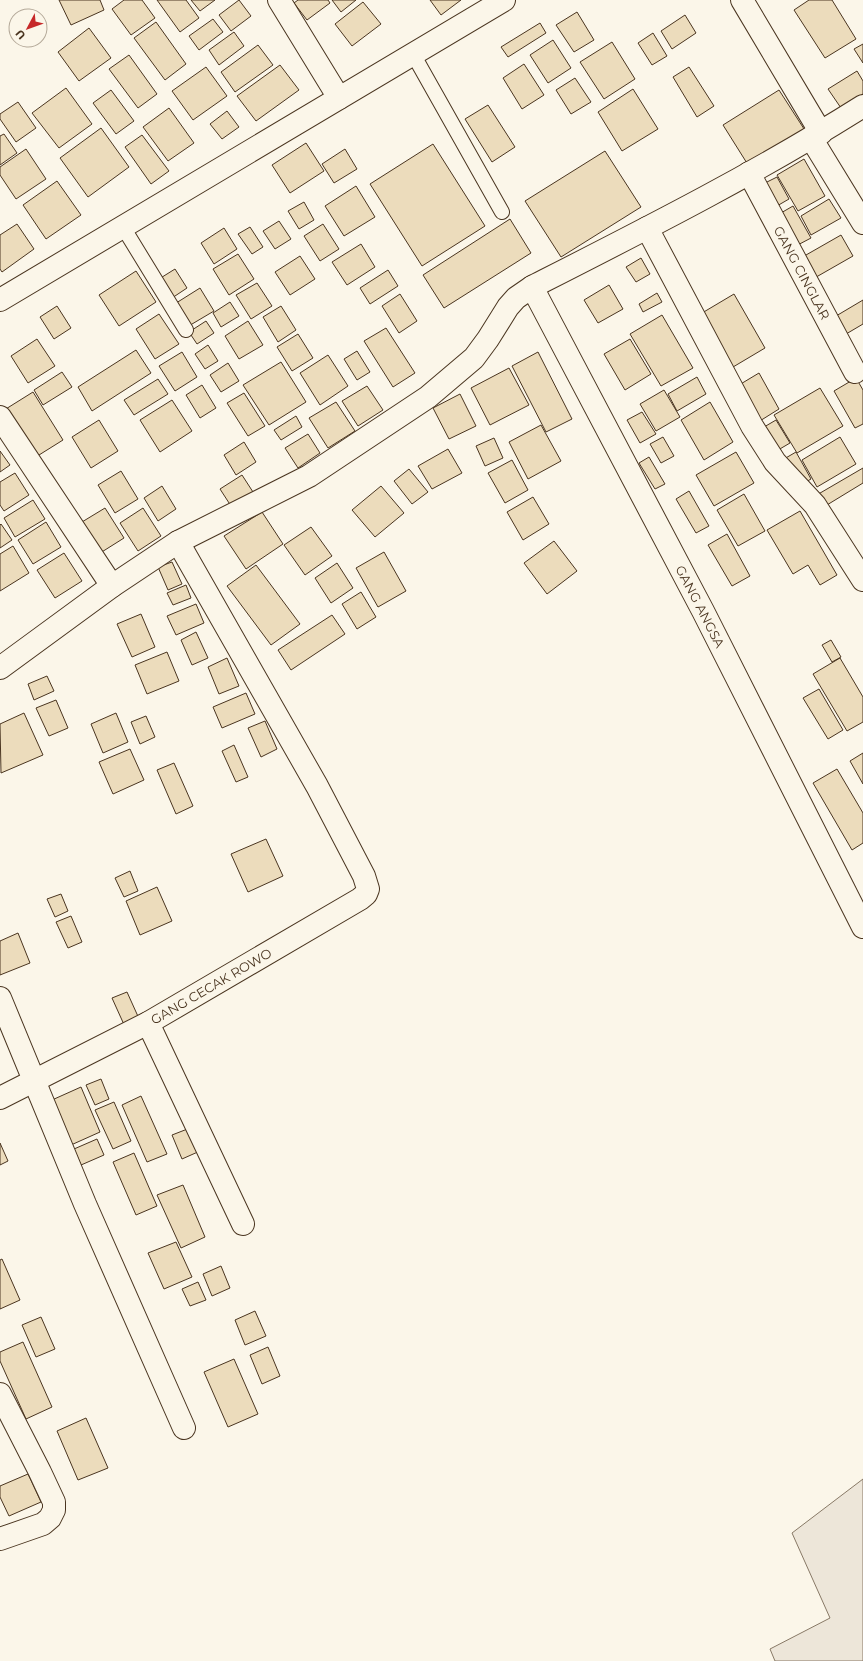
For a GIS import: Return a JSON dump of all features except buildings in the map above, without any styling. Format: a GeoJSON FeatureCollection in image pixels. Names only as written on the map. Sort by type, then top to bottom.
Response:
{"type":"FeatureCollection","features":[{"type":"Feature","properties":{"kind":"street"},"geometry":{"type":"LineString","coordinates":[[279,0],[339,98]]}},
{"type":"Feature","properties":{"kind":"street"},"geometry":{"type":"LineString","coordinates":[[0,300],[504,0]]}},
{"type":"Feature","properties":{"kind":"street"},"geometry":{"type":"LineString","coordinates":[[742,0],[863,222]]}},
{"type":"Feature","properties":{"kind":"street"},"geometry":{"type":"LineString","coordinates":[[0,668],[112,586],[178,542],[309,476],[428,397],[474,358],[508,307],[516,298],[816,136],[863,106]]}},
{"type":"Feature","properties":{"kind":"street","name":"GANG CINGLAR"},"geometry":{"type":"LineString","coordinates":[[749,173],[855,372]]}},
{"type":"Feature","properties":{"kind":"street"},"geometry":{"type":"LineString","coordinates":[[647,228],[752,426],[775,462],[815,505],[863,580]]}},
{"type":"Feature","properties":{"kind":"street","name":"GANG ANGSA"},"geometry":{"type":"LineString","coordinates":[[532,288],[703,611],[860,917]]}},
{"type":"Feature","properties":{"kind":"street"},"geometry":{"type":"LineString","coordinates":[[0,417],[112,586]]}},
{"type":"Feature","properties":{"kind":"street","name":"GANG CECAK ROWO"},"geometry":{"type":"LineString","coordinates":[[0,1098],[148,1023],[360,899],[366,894],[368,889],[364,876],[317,786],[178,542]]}},
{"type":"Feature","properties":{"kind":"street"},"geometry":{"type":"LineString","coordinates":[[0,998],[85,1204],[184,1428]]}},
{"type":"Feature","properties":{"kind":"street"},"geometry":{"type":"LineString","coordinates":[[148,1023],[243,1224]]}},
{"type":"Feature","properties":{"kind":"street"},"geometry":{"type":"LineString","coordinates":[[0,1394],[54,1502],[54,1510],[50,1518],[43,1524],[0,1539]]}},
{"type":"Feature","properties":{"kind":"lane"},"geometry":{"type":"LineString","coordinates":[[413,54],[502,212]]}},
{"type":"Feature","properties":{"kind":"lane"},"geometry":{"type":"LineString","coordinates":[[122,227],[186,330]]}},
{"type":"Feature","properties":{"kind":"shaded area"},"geometry":{"type":"Polygon","coordinates":[[[863,1479],[863,1661],[775,1661],[770,1649],[830,1618],[792,1533],[863,1479]]]}}]}
